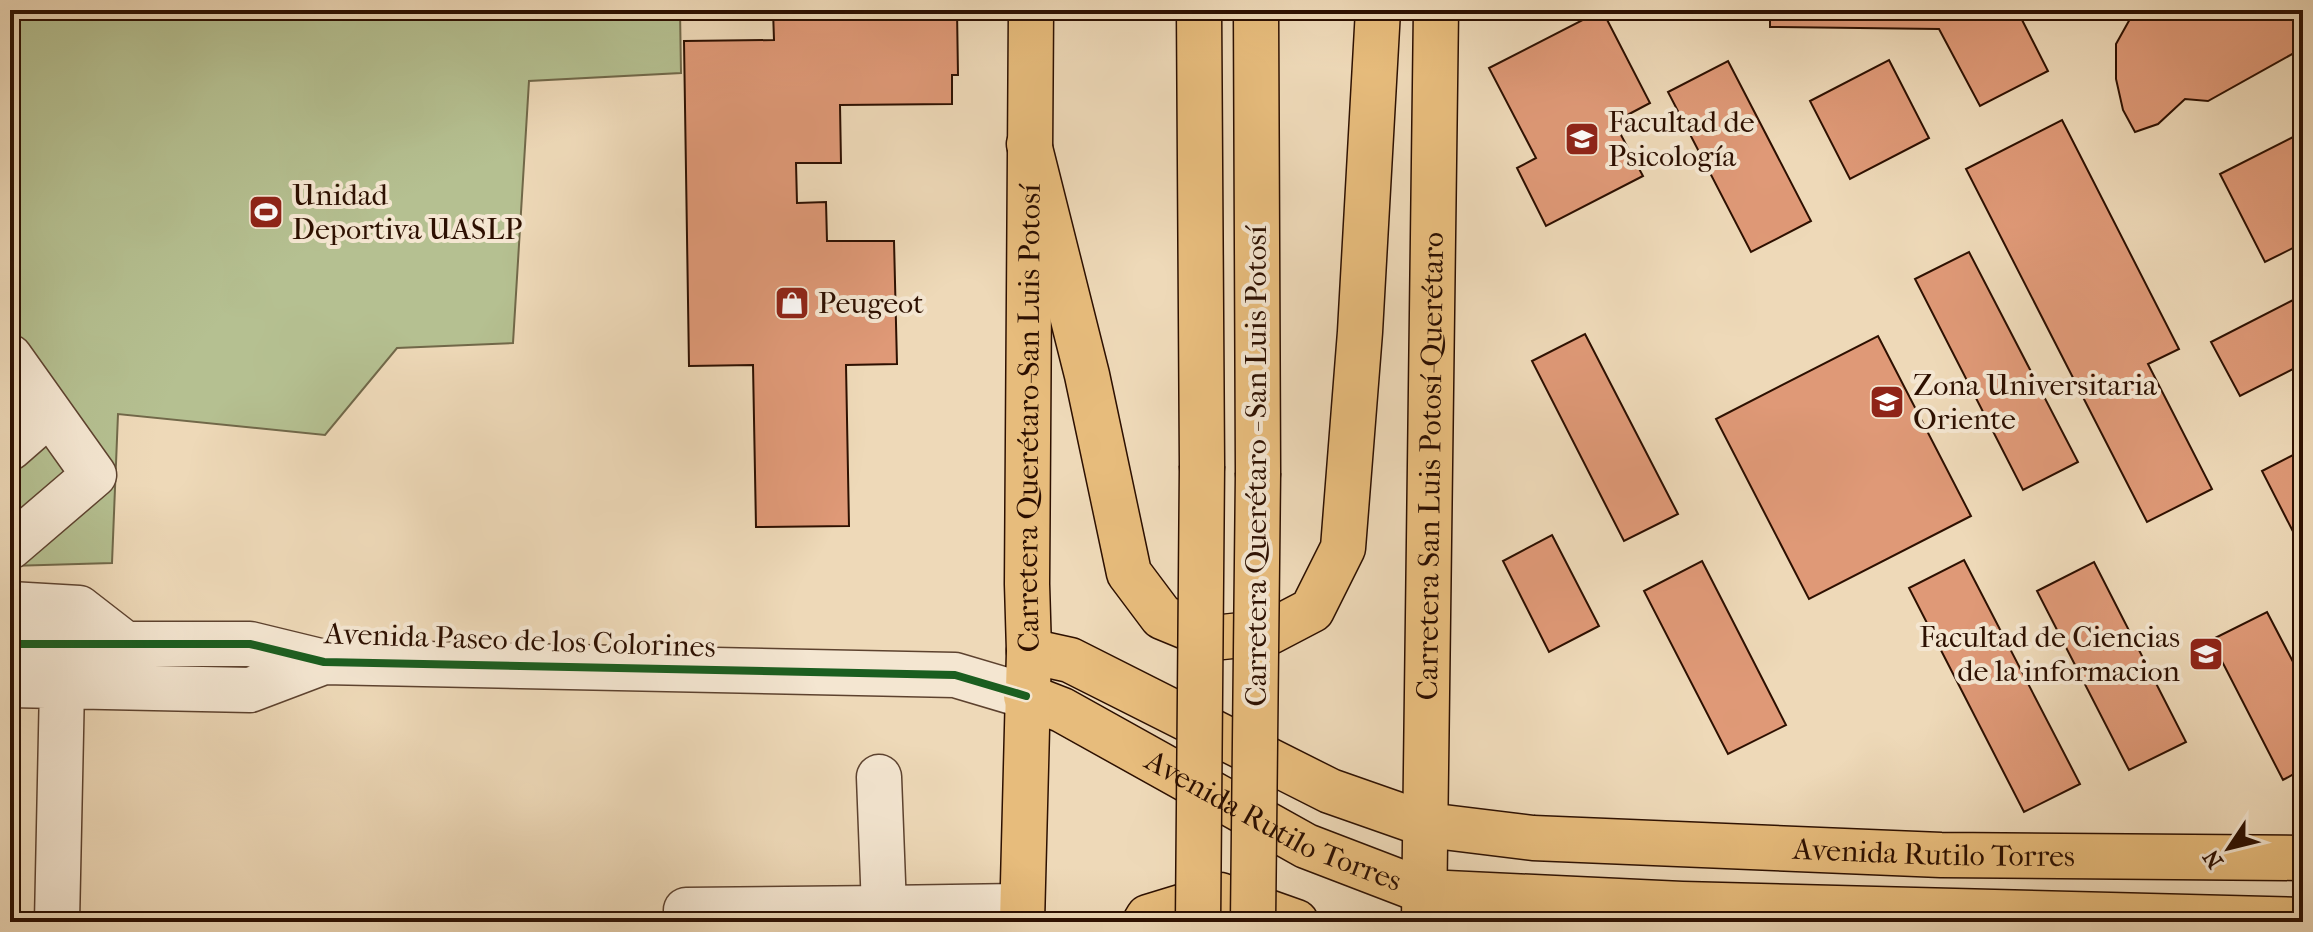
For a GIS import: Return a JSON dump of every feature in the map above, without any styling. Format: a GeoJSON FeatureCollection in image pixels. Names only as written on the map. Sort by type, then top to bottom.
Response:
{"type":"FeatureCollection","features":[{"type":"Feature","properties":{"kind":"main road","name":"Carretera Querétaro-San Luis Potosí"},"geometry":{"type":"LineString","coordinates":[[1022,914],[1029,651],[1031,10]]}},
{"type":"Feature","properties":{"kind":"main road","name":"Carretera Querétaro - San Luis Potosí"},"geometry":{"type":"LineString","coordinates":[[1198,922],[1202,466],[1199,10]]}},
{"type":"Feature","properties":{"kind":"main road","name":"Carretera Querétaro - San Luis Potosí"},"geometry":{"type":"LineString","coordinates":[[1253,922],[1258,473],[1256,10]]}},
{"type":"Feature","properties":{"kind":"main road"},"geometry":{"type":"LineString","coordinates":[[1029,144],[1087,375],[1129,573],[1162,617],[1213,638],[1270,632],[1312,610],[1343,548],[1360,332],[1378,10]]}},
{"type":"Feature","properties":{"kind":"main road","name":"Carretera San Luis Potosí-Querétaro"},"geometry":{"type":"LineString","coordinates":[[1425,907],[1436,10]]}},
{"type":"Feature","properties":{"kind":"main road","name":"Avenida Rutilo Torres"},"geometry":{"type":"LineString","coordinates":[[1029,651],[1070,660],[1330,791],[1427,825],[1533,838],[1941,855],[2303,858]]}},
{"type":"Feature","properties":{"kind":"main road","name":"Avenida Rutilo Torres"},"geometry":{"type":"LineString","coordinates":[[1026,696],[1062,710],[1306,846],[1425,907],[1682,904],[2303,920]]}},
{"type":"Feature","properties":{"kind":"main road"},"geometry":{"type":"LineString","coordinates":[[1145,922],[1148,917],[1220,895],[1296,922]]}},
{"type":"Feature","properties":{"kind":"street"},"geometry":{"type":"LineString","coordinates":[[10,357],[94,475],[10,547]]}},
{"type":"Feature","properties":{"kind":"street"},"geometry":{"type":"LineString","coordinates":[[10,448],[50,413]]}},
{"type":"Feature","properties":{"kind":"street"},"geometry":{"type":"LineString","coordinates":[[10,604],[79,608],[128,646]]}},
{"type":"Feature","properties":{"kind":"street","name":"Avenida Paseo de los Colorines"},"geometry":{"type":"LineString","coordinates":[[10,644],[128,646],[250,690],[324,662]]}},
{"type":"Feature","properties":{"kind":"street","name":"Avenida Paseo de los Colorines"},"geometry":{"type":"LineString","coordinates":[[10,685],[62,686],[187,668],[250,644],[324,662],[955,675],[1026,696]]}},
{"type":"Feature","properties":{"kind":"street"},"geometry":{"type":"LineString","coordinates":[[250,644],[250,690]]}},
{"type":"Feature","properties":{"kind":"street","name":"Avenida Paseo de los Colorines"},"geometry":{"type":"LineString","coordinates":[[955,675],[1029,651]]}},
{"type":"Feature","properties":{"kind":"street"},"geometry":{"type":"LineString","coordinates":[[57,922],[62,686]]}},
{"type":"Feature","properties":{"kind":"street"},"geometry":{"type":"LineString","coordinates":[[879,777],[883,915]]}},
{"type":"Feature","properties":{"kind":"street"},"geometry":{"type":"LineString","coordinates":[[686,910],[883,915],[1022,914]]}},
{"type":"Feature","properties":{"kind":"green space","name":"Unidad Deportiva UASLP"},"geometry":{"type":"Polygon","coordinates":[[[10,10],[680,10],[681,73],[529,81],[513,343],[397,348],[325,435],[118,414],[112,563],[10,566],[10,10]]]}},
{"type":"Feature","properties":{"kind":"building","name":"Peugeot"},"geometry":{"type":"Polygon","coordinates":[[[773,10],[957,10],[958,75],[952,75],[952,104],[840,105],[841,163],[796,163],[797,203],[826,202],[827,241],[894,241],[897,364],[846,365],[849,526],[756,527],[753,365],[689,366],[684,41],[774,40],[773,10]]]}},
{"type":"Feature","properties":{"kind":"building"},"geometry":{"type":"Polygon","coordinates":[[[1602,10],[1650,103],[1614,122],[1643,176],[1546,226],[1517,168],[1536,158],[1489,68],[1602,10]]]}},
{"type":"Feature","properties":{"kind":"building"},"geometry":{"type":"Polygon","coordinates":[[[1770,10],[2017,10],[2048,71],[1980,106],[1939,29],[1770,27],[1770,10]]]}},
{"type":"Feature","properties":{"kind":"building"},"geometry":{"type":"Polygon","coordinates":[[[2135,10],[2303,10],[2303,48],[2208,101],[2185,99],[2158,124],[2135,132],[2123,110],[2116,79],[2116,44],[2135,10]]]}},
{"type":"Feature","properties":{"kind":"building"},"geometry":{"type":"Polygon","coordinates":[[[1889,60],[1929,138],[1850,179],[1810,101],[1889,60]]]}},
{"type":"Feature","properties":{"kind":"building"},"geometry":{"type":"Polygon","coordinates":[[[1728,61],[1811,221],[1751,252],[1668,92],[1728,61]]]}},
{"type":"Feature","properties":{"kind":"building"},"geometry":{"type":"Polygon","coordinates":[[[2062,120],[2179,349],[2148,364],[2212,489],[2147,522],[1966,169],[2062,120]]]}},
{"type":"Feature","properties":{"kind":"building"},"geometry":{"type":"Polygon","coordinates":[[[2303,132],[2303,243],[2265,262],[2220,174],[2303,132]]]}},
{"type":"Feature","properties":{"kind":"building"},"geometry":{"type":"Polygon","coordinates":[[[1969,252],[2078,462],[2023,490],[1915,279],[1969,252]]]}},
{"type":"Feature","properties":{"kind":"building"},"geometry":{"type":"Polygon","coordinates":[[[2303,295],[2303,364],[2240,396],[2211,342],[2303,295]]]}},
{"type":"Feature","properties":{"kind":"building"},"geometry":{"type":"Polygon","coordinates":[[[1585,334],[1678,514],[1624,541],[1532,361],[1585,334]]]}},
{"type":"Feature","properties":{"kind":"building"},"geometry":{"type":"Polygon","coordinates":[[[1878,336],[1971,516],[1809,599],[1716,419],[1878,336]]]}},
{"type":"Feature","properties":{"kind":"building"},"geometry":{"type":"Polygon","coordinates":[[[2303,450],[2303,551],[2262,471],[2303,450]]]}},
{"type":"Feature","properties":{"kind":"building"},"geometry":{"type":"Polygon","coordinates":[[[1552,535],[1599,626],[1549,652],[1503,561],[1552,535]]]}},
{"type":"Feature","properties":{"kind":"building"},"geometry":{"type":"Polygon","coordinates":[[[1964,560],[2080,784],[2024,812],[1909,588],[1964,560]]]}},
{"type":"Feature","properties":{"kind":"building"},"geometry":{"type":"Polygon","coordinates":[[[1702,561],[1786,725],[1728,754],[1644,591],[1702,561]]]}},
{"type":"Feature","properties":{"kind":"building"},"geometry":{"type":"Polygon","coordinates":[[[2094,562],[2186,742],[2129,770],[2037,591],[2094,562]]]}},
{"type":"Feature","properties":{"kind":"building"},"geometry":{"type":"Polygon","coordinates":[[[2267,612],[2303,681],[2303,769],[2283,780],[2211,640],[2267,612]]]}},
{"type":"Feature","properties":{"kind":"cycle path"},"geometry":{"type":"LineString","coordinates":[[10,644],[250,644],[324,662],[955,675],[1026,696]]}},
{"type":"Feature","properties":{"kind":"place","name":"Facultad de Psicología"},"geometry":{"type":"Point","coordinates":[1582,139]}},
{"type":"Feature","properties":{"kind":"place","name":"Unidad Deportiva UASLP"},"geometry":{"type":"Point","coordinates":[266,212]}},
{"type":"Feature","properties":{"kind":"place","name":"Peugeot"},"geometry":{"type":"Point","coordinates":[792,303]}},
{"type":"Feature","properties":{"kind":"place","name":"Zona Universitaria Oriente"},"geometry":{"type":"Point","coordinates":[1887,402]}},
{"type":"Feature","properties":{"kind":"place","name":"Facultad de Ciencias de la informacion"},"geometry":{"type":"Point","coordinates":[2206,654]}}]}
